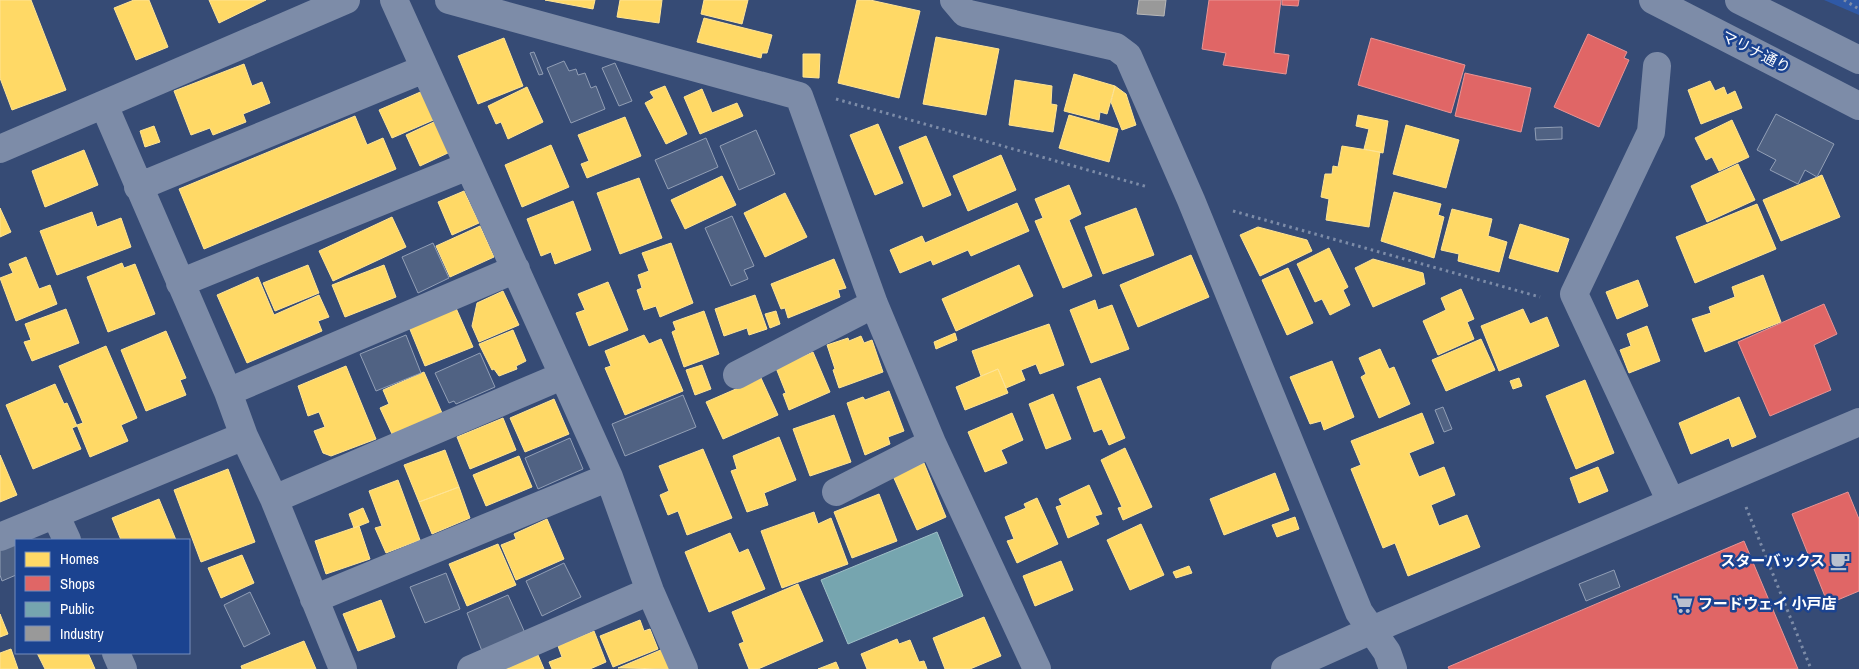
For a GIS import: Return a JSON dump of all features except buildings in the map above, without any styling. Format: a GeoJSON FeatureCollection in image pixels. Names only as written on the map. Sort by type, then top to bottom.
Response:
{"type":"FeatureCollection","features":[{"type":"Feature","properties":{"kind":"street"},"geometry":{"type":"LineString","coordinates":[[0,149],[346,0]]}},
{"type":"Feature","properties":{"kind":"street"},"geometry":{"type":"LineString","coordinates":[[394,0],[516,269],[562,376],[609,476],[650,591],[684,669]]}},
{"type":"Feature","properties":{"kind":"street"},"geometry":{"type":"LineString","coordinates":[[448,0],[799,96],[874,304],[932,444],[1037,669]]}},
{"type":"Feature","properties":{"kind":"street"},"geometry":{"type":"LineString","coordinates":[[954,0],[965,13],[1116,47],[1128,56],[1191,200],[1359,612],[1386,652],[1393,669]]}},
{"type":"Feature","properties":{"kind":"street","name":"マリナ通り"},"geometry":{"type":"LineString","coordinates":[[1653,0],[1859,106]]}},
{"type":"Feature","properties":{"kind":"street"},"geometry":{"type":"LineString","coordinates":[[1739,0],[1859,60]]}},
{"type":"Feature","properties":{"kind":"street"},"geometry":{"type":"LineString","coordinates":[[1657,66],[1651,132],[1574,294],[1671,502]]}},
{"type":"Feature","properties":{"kind":"street"},"geometry":{"type":"LineString","coordinates":[[138,186],[424,69]]}},
{"type":"Feature","properties":{"kind":"street"},"geometry":{"type":"LineString","coordinates":[[104,105],[228,392],[244,436],[274,499],[343,669]]}},
{"type":"Feature","properties":{"kind":"street"},"geometry":{"type":"LineString","coordinates":[[180,284],[468,166]]}},
{"type":"Feature","properties":{"kind":"street"},"geometry":{"type":"LineString","coordinates":[[228,392],[516,269]]}},
{"type":"Feature","properties":{"kind":"street"},"geometry":{"type":"LineString","coordinates":[[737,375],[874,304]]}},
{"type":"Feature","properties":{"kind":"street"},"geometry":{"type":"LineString","coordinates":[[274,499],[562,376]]}},
{"type":"Feature","properties":{"kind":"street"},"geometry":{"type":"LineString","coordinates":[[1285,669],[1859,422]]}},
{"type":"Feature","properties":{"kind":"street"},"geometry":{"type":"LineString","coordinates":[[0,537],[244,436]]}},
{"type":"Feature","properties":{"kind":"street"},"geometry":{"type":"LineString","coordinates":[[836,492],[932,444]]}},
{"type":"Feature","properties":{"kind":"street"},"geometry":{"type":"LineString","coordinates":[[314,599],[609,476]]}},
{"type":"Feature","properties":{"kind":"street"},"geometry":{"type":"LineString","coordinates":[[56,514],[67,539]]}},
{"type":"Feature","properties":{"kind":"street"},"geometry":{"type":"LineString","coordinates":[[471,669],[650,591]]}},
{"type":"Feature","properties":{"kind":"street"},"geometry":{"type":"LineString","coordinates":[[116,654],[123,669]]}},
{"type":"Feature","properties":{"kind":"path"},"geometry":{"type":"LineString","coordinates":[[1844,0],[1859,9]]}},
{"type":"Feature","properties":{"kind":"path"},"geometry":{"type":"LineString","coordinates":[[1743,501],[1811,669]]}},
{"type":"Feature","properties":{"kind":"shaded area"},"geometry":{"type":"Polygon","coordinates":[[[1824,0],[1859,0],[1859,15],[1824,0]]]}},
{"type":"Feature","properties":{"kind":"place","name":"スターバックス"},"geometry":{"type":"Point","coordinates":[1840,561]}},
{"type":"Feature","properties":{"kind":"place","name":"フードウェイ 小戸店"},"geometry":{"type":"Point","coordinates":[1683,604]}}]}
